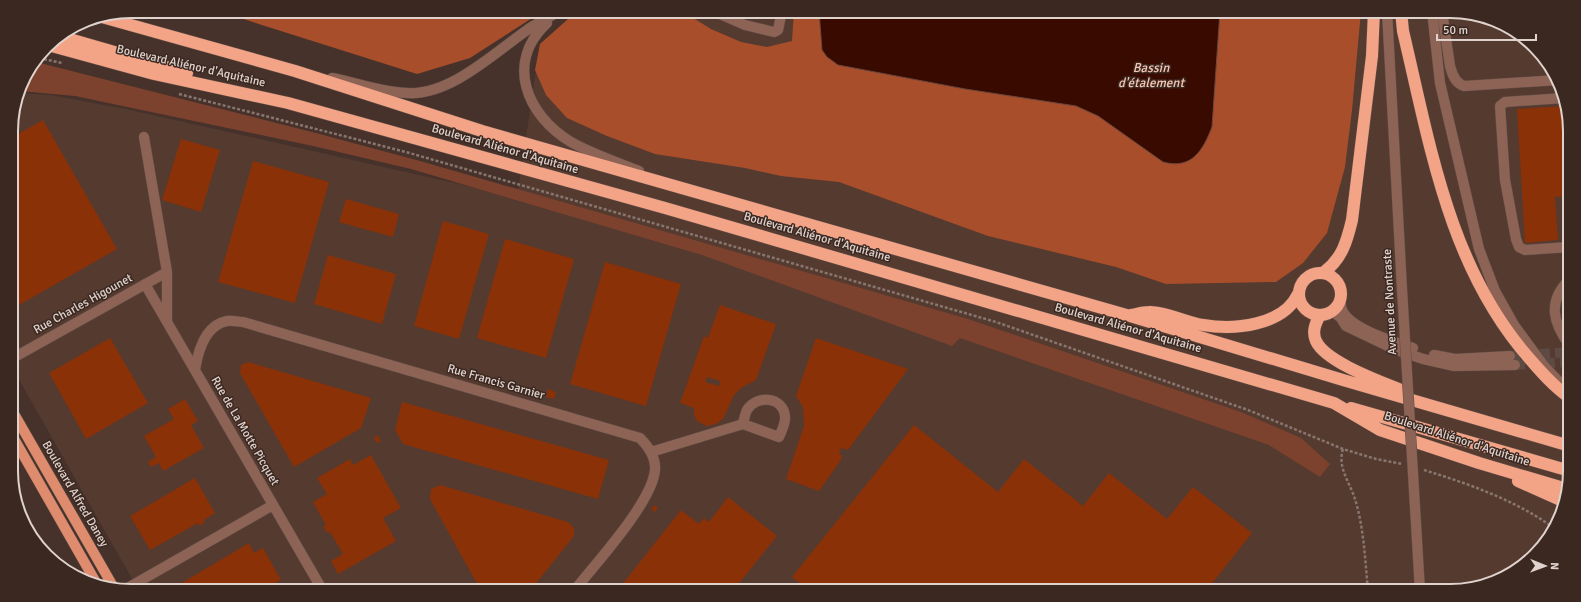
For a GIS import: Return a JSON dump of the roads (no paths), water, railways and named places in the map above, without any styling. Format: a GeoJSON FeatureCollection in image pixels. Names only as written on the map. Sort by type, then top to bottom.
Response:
{"type":"FeatureCollection","features":[{"type":"Feature","properties":{"kind":"highway"},"geometry":{"type":"LineString","coordinates":[[1324,272],[1338,261],[1347,242],[1352,220],[1372,56],[1374,18]]}},
{"type":"Feature","properties":{"kind":"highway"},"geometry":{"type":"LineString","coordinates":[[1402,18],[1403,31],[1438,177],[1463,252],[1486,299],[1505,329],[1538,368],[1563,393]]}},
{"type":"Feature","properties":{"kind":"highway","name":"Boulevard Aliénor d'Aquitaine"},"geometry":{"type":"LineString","coordinates":[[112,20],[295,71],[482,131],[1130,316],[1563,444]]}},
{"type":"Feature","properties":{"kind":"highway"},"geometry":{"type":"LineString","coordinates":[[66,39],[255,94]]}},
{"type":"Feature","properties":{"kind":"highway","name":"Boulevard Aliénor d'Aquitaine"},"geometry":{"type":"LineString","coordinates":[[56,47],[154,74],[255,94],[666,208],[1334,403],[1380,430],[1562,487]]}},
{"type":"Feature","properties":{"kind":"highway"},"geometry":{"type":"LineString","coordinates":[[1130,316],[1151,312],[1202,325],[1228,327],[1253,324],[1282,314],[1291,306],[1298,294],[1302,282],[1306,277],[1318,272],[1324,272],[1331,275],[1340,286],[1340,301],[1332,311],[1320,315],[1307,311],[1299,301],[1298,294]]}},
{"type":"Feature","properties":{"kind":"highway"},"geometry":{"type":"LineString","coordinates":[[1320,315],[1316,322],[1314,334],[1316,342],[1322,349],[1339,362],[1363,374],[1429,401],[1441,409]]}},
{"type":"Feature","properties":{"kind":"highway"},"geometry":{"type":"LineString","coordinates":[[1334,403],[1563,469]]}},
{"type":"Feature","properties":{"kind":"highway"},"geometry":{"type":"LineString","coordinates":[[1479,462],[1559,499]]}},
{"type":"Feature","properties":{"kind":"main road","name":"Boulevard Alfred Daney"},"geometry":{"type":"LineString","coordinates":[[18,421],[111,582]]}},
{"type":"Feature","properties":{"kind":"main road"},"geometry":{"type":"LineString","coordinates":[[18,446],[93,577]]}},
{"type":"Feature","properties":{"kind":"street"},"geometry":{"type":"LineString","coordinates":[[295,71],[408,93],[431,90],[459,78],[487,61],[534,26],[547,18]]}},
{"type":"Feature","properties":{"kind":"street"},"geometry":{"type":"LineString","coordinates":[[552,18],[537,32],[527,55],[524,67],[524,80],[533,105],[548,123],[571,142],[672,185]]}},
{"type":"Feature","properties":{"kind":"street"},"geometry":{"type":"LineString","coordinates":[[729,18],[745,25],[774,32],[778,30],[781,25],[782,18]]}},
{"type":"Feature","properties":{"kind":"street","name":"Avenue de Nontraste"},"geometry":{"type":"LineString","coordinates":[[1387,18],[1420,584]]}},
{"type":"Feature","properties":{"kind":"street"},"geometry":{"type":"LineString","coordinates":[[1433,18],[1440,83],[1479,249],[1495,291],[1514,326],[1544,366],[1563,386]]}},
{"type":"Feature","properties":{"kind":"street"},"geometry":{"type":"LineString","coordinates":[[1443,18],[1450,66],[1456,81],[1464,86],[1551,80]]}},
{"type":"Feature","properties":{"kind":"street"},"geometry":{"type":"LineString","coordinates":[[1558,98],[1505,102],[1500,106],[1505,180],[1516,239],[1520,248],[1525,250],[1563,247]]}},
{"type":"Feature","properties":{"kind":"street"},"geometry":{"type":"LineString","coordinates":[[144,138],[167,272],[167,322]]}},
{"type":"Feature","properties":{"kind":"street","name":"Rue Charles Higounet"},"geometry":{"type":"LineString","coordinates":[[18,355],[167,272]]}},
{"type":"Feature","properties":{"kind":"street","name":"Rue de La Motte Picquet"},"geometry":{"type":"LineString","coordinates":[[145,284],[319,584]]}},
{"type":"Feature","properties":{"kind":"street"},"geometry":{"type":"LineString","coordinates":[[1563,289],[1558,296],[1555,306],[1555,318],[1563,337]]}},
{"type":"Feature","properties":{"kind":"street"},"geometry":{"type":"LineString","coordinates":[[1332,311],[1341,318],[1346,326],[1361,334],[1424,359],[1454,366],[1512,361],[1455,359],[1426,353],[1373,333],[1350,320],[1342,311],[1340,301]]}},
{"type":"Feature","properties":{"kind":"street","name":"Rue Francis Garnier"},"geometry":{"type":"LineString","coordinates":[[195,370],[198,351],[203,340],[216,326],[227,321],[243,322],[617,430],[640,438],[651,452]]}},
{"type":"Feature","properties":{"kind":"street"},"geometry":{"type":"LineString","coordinates":[[579,584],[626,524],[650,487],[655,471],[651,452],[742,424],[779,437],[785,421],[785,414],[781,406],[776,401],[768,399],[759,400],[747,409],[742,424]]}},
{"type":"Feature","properties":{"kind":"street"},"geometry":{"type":"LineString","coordinates":[[135,584],[273,505]]}},
{"type":"Feature","properties":{"kind":"water","name":"Bassin d'étalement"},"geometry":{"type":"Polygon","coordinates":[[[820,18],[1220,18],[1212,127],[1205,143],[1195,156],[1189,161],[1173,164],[1163,162],[1098,116],[1076,106],[965,89],[838,65],[827,57],[822,50],[820,18]]]}},
{"type":"Feature","properties":{"kind":"tunnel"},"geometry":{"type":"LineString","coordinates":[[1510,356],[1563,352]]}},
{"type":"Feature","properties":{"kind":"tunnel"},"geometry":{"type":"LineString","coordinates":[[1515,365],[1563,362]]}}]}
